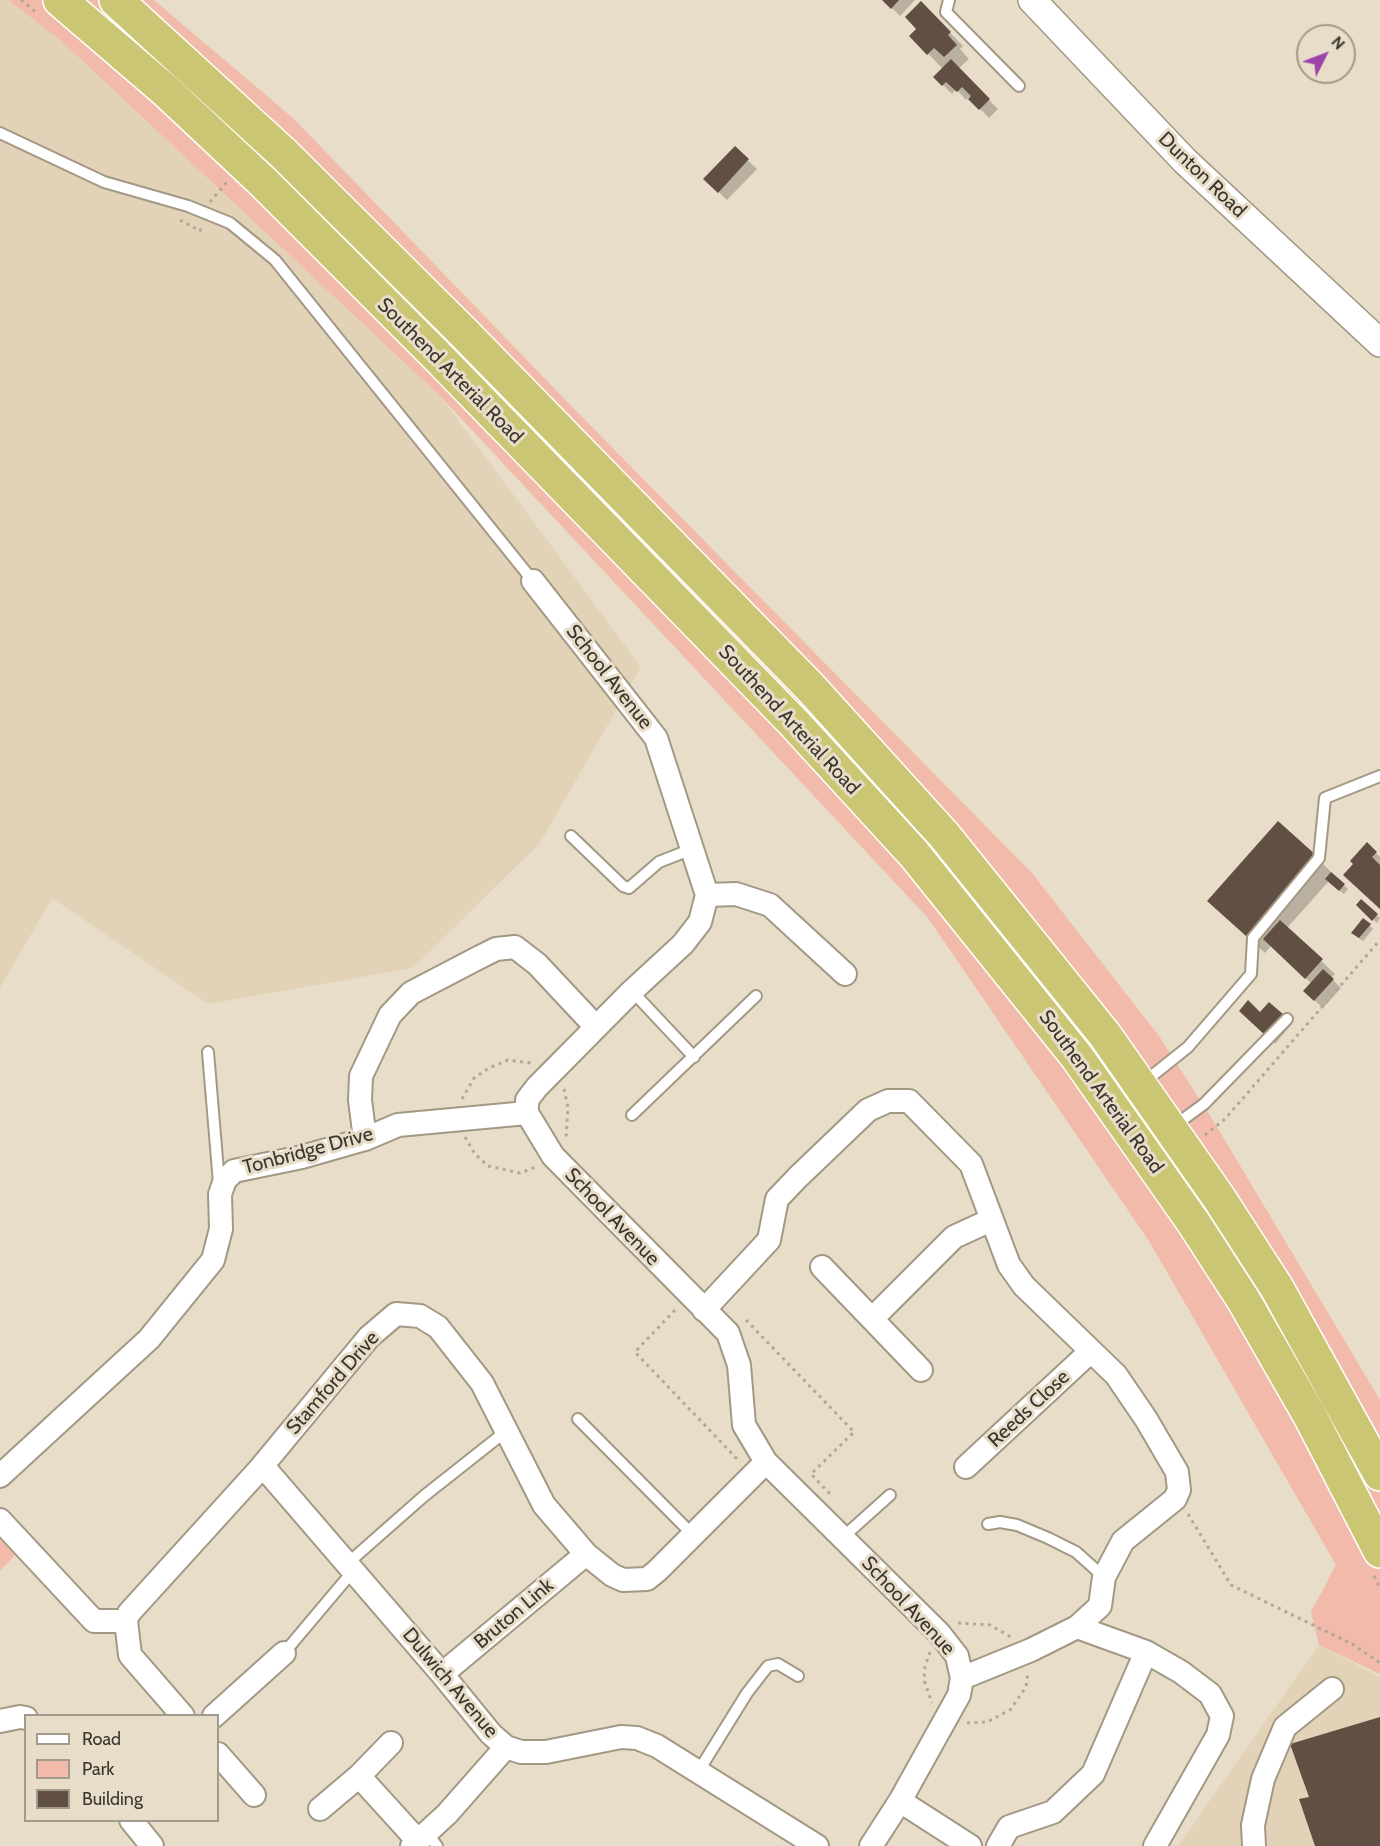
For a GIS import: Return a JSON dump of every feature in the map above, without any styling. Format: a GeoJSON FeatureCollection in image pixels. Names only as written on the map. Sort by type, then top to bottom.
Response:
{"type":"FeatureCollection","features":[{"type":"Feature","properties":{"kind":"highway","name":"Southend Arterial Road"},"geometry":{"type":"LineString","coordinates":[[116,0],[292,162],[465,334],[810,687],[944,835],[1059,975],[1140,1085],[1184,1134],[1276,1288],[1380,1474]]}},
{"type":"Feature","properties":{"kind":"highway","name":"Southend Arterial Road"},"geometry":{"type":"LineString","coordinates":[[50,8],[166,91],[239,160],[435,354],[795,724],[914,855],[1071,1049],[1187,1212],[1244,1301],[1310,1416],[1375,1559]]}},
{"type":"Feature","properties":{"kind":"street","name":"Dunton Road"},"geometry":{"type":"LineString","coordinates":[[1032,0],[1185,161],[1380,343]]}},
{"type":"Feature","properties":{"kind":"street","name":"School Avenue"},"geometry":{"type":"LineString","coordinates":[[533,581],[656,738],[707,895]]}},
{"type":"Feature","properties":{"kind":"street"},"geometry":{"type":"LineString","coordinates":[[528,1113],[527,1100],[550,1073],[688,937],[700,922],[707,895],[736,894],[770,905],[844,974]]}},
{"type":"Feature","properties":{"kind":"street"},"geometry":{"type":"LineString","coordinates":[[365,1139],[360,1100],[361,1077],[390,1015],[411,993],[496,949],[515,947],[537,964],[596,1027]]}},
{"type":"Feature","properties":{"kind":"street"},"geometry":{"type":"LineString","coordinates":[[712,1302],[770,1240],[777,1199],[868,1110],[888,1101],[909,1101],[958,1149],[970,1164],[1009,1265],[1024,1286],[1116,1375],[1177,1472],[1179,1490],[1175,1499],[1123,1541],[1104,1577],[1100,1606],[1077,1627],[1022,1654],[962,1678]]}},
{"type":"Feature","properties":{"kind":"street","name":"School Avenue"},"geometry":{"type":"LineString","coordinates":[[528,1113],[543,1167],[712,1302],[728,1333],[739,1365],[744,1425],[760,1469],[842,1538],[942,1637],[957,1656],[962,1678],[959,1695],[900,1801],[871,1846]]}},
{"type":"Feature","properties":{"kind":"street","name":"Tonbridge Drive"},"geometry":{"type":"LineString","coordinates":[[220,1194],[225,1180],[234,1171],[302,1157],[365,1139],[398,1125],[528,1113]]}},
{"type":"Feature","properties":{"kind":"street"},"geometry":{"type":"LineString","coordinates":[[0,1476],[149,1340],[213,1260],[221,1229],[220,1194]]}},
{"type":"Feature","properties":{"kind":"street"},"geometry":{"type":"LineString","coordinates":[[872,1319],[954,1237],[991,1220]]}},
{"type":"Feature","properties":{"kind":"street"},"geometry":{"type":"LineString","coordinates":[[822,1267],[921,1370]]}},
{"type":"Feature","properties":{"kind":"street","name":"Stamford Drive"},"geometry":{"type":"LineString","coordinates":[[126,1621],[129,1613],[258,1471],[369,1337],[396,1314],[420,1316],[438,1327],[482,1383],[544,1505],[586,1554],[612,1575],[623,1580],[647,1579],[694,1536],[760,1469]]}},
{"type":"Feature","properties":{"kind":"street","name":"Reeds Close"},"geometry":{"type":"LineString","coordinates":[[966,1467],[1091,1351]]}},
{"type":"Feature","properties":{"kind":"street","name":"Dulwich Avenue"},"geometry":{"type":"LineString","coordinates":[[258,1471],[268,1472],[491,1734],[506,1747],[521,1752],[546,1752],[621,1737],[637,1738],[657,1746],[817,1846]]}},
{"type":"Feature","properties":{"kind":"street"},"geometry":{"type":"LineString","coordinates":[[0,1520],[94,1621],[126,1621],[130,1654],[181,1714]]}},
{"type":"Feature","properties":{"kind":"street","name":"Bruton Link"},"geometry":{"type":"LineString","coordinates":[[442,1674],[586,1554]]}},
{"type":"Feature","properties":{"kind":"street"},"geometry":{"type":"LineString","coordinates":[[1077,1627],[1146,1652],[1181,1672],[1210,1694],[1222,1716],[1218,1735],[1155,1846]]}},
{"type":"Feature","properties":{"kind":"street"},"geometry":{"type":"LineString","coordinates":[[999,1846],[1009,1827],[1053,1812],[1093,1774],[1146,1652]]}},
{"type":"Feature","properties":{"kind":"street"},"geometry":{"type":"LineString","coordinates":[[216,1714],[284,1653]]}},
{"type":"Feature","properties":{"kind":"street"},"geometry":{"type":"LineString","coordinates":[[1250,1845],[1263,1779],[1285,1727],[1332,1689]]}},
{"type":"Feature","properties":{"kind":"street"},"geometry":{"type":"LineString","coordinates":[[0,1721],[24,1718]]}},
{"type":"Feature","properties":{"kind":"street"},"geometry":{"type":"LineString","coordinates":[[320,1809],[359,1776],[391,1743]]}},
{"type":"Feature","properties":{"kind":"street"},"geometry":{"type":"LineString","coordinates":[[359,1776],[423,1842],[506,1747]]}},
{"type":"Feature","properties":{"kind":"street"},"geometry":{"type":"LineString","coordinates":[[219,1755],[254,1795]]}},
{"type":"Feature","properties":{"kind":"street"},"geometry":{"type":"LineString","coordinates":[[900,1801],[970,1846]]}},
{"type":"Feature","properties":{"kind":"street"},"geometry":{"type":"LineString","coordinates":[[132,1822],[152,1846]]}},
{"type":"Feature","properties":{"kind":"lane"},"geometry":{"type":"LineString","coordinates":[[949,0],[946,12],[1019,86]]}},
{"type":"Feature","properties":{"kind":"lane"},"geometry":{"type":"LineString","coordinates":[[0,133],[104,182],[188,206],[230,223],[275,260],[533,581]]}},
{"type":"Feature","properties":{"kind":"lane"},"geometry":{"type":"LineString","coordinates":[[1140,1085],[1188,1047],[1251,974],[1253,938],[1319,858],[1325,798],[1380,776]]}},
{"type":"Feature","properties":{"kind":"lane"},"geometry":{"type":"LineString","coordinates":[[571,836],[624,886],[629,888],[659,862],[692,849]]}},
{"type":"Feature","properties":{"kind":"lane"},"geometry":{"type":"LineString","coordinates":[[632,991],[694,1057]]}},
{"type":"Feature","properties":{"kind":"lane"},"geometry":{"type":"LineString","coordinates":[[632,1115],[756,996]]}},
{"type":"Feature","properties":{"kind":"lane"},"geometry":{"type":"LineString","coordinates":[[1184,1134],[1204,1104],[1287,1019]]}},
{"type":"Feature","properties":{"kind":"lane"},"geometry":{"type":"LineString","coordinates":[[208,1052],[220,1194]]}},
{"type":"Feature","properties":{"kind":"lane"},"geometry":{"type":"LineString","coordinates":[[578,1419],[694,1536]]}},
{"type":"Feature","properties":{"kind":"lane"},"geometry":{"type":"LineString","coordinates":[[284,1653],[350,1567],[424,1496],[505,1432]]}},
{"type":"Feature","properties":{"kind":"lane"},"geometry":{"type":"LineString","coordinates":[[842,1538],[890,1495]]}},
{"type":"Feature","properties":{"kind":"lane"},"geometry":{"type":"LineString","coordinates":[[988,1524],[1000,1522],[1017,1525],[1048,1538],[1076,1552],[1104,1577]]}},
{"type":"Feature","properties":{"kind":"lane"},"geometry":{"type":"LineString","coordinates":[[698,1772],[747,1693],[768,1666],[778,1664],[798,1676]]}},
{"type":"Feature","properties":{"kind":"path"},"geometry":{"type":"LineString","coordinates":[[21,0],[50,8]]}},
{"type":"Feature","properties":{"kind":"path"},"geometry":{"type":"LineString","coordinates":[[203,195],[212,198],[232,176]]}},
{"type":"Feature","properties":{"kind":"path"},"geometry":{"type":"LineString","coordinates":[[1184,1134],[1225,1119],[1380,940]]}},
{"type":"Feature","properties":{"kind":"path"},"geometry":{"type":"LineString","coordinates":[[508,1060],[520,1060],[550,1073],[566,1092],[568,1107],[566,1139],[543,1167],[520,1173],[488,1166],[467,1143],[460,1120],[459,1107],[474,1078],[489,1068],[508,1060]]}},
{"type":"Feature","properties":{"kind":"path"},"geometry":{"type":"LineString","coordinates":[[712,1302],[854,1431],[811,1474]]}},
{"type":"Feature","properties":{"kind":"path"},"geometry":{"type":"LineString","coordinates":[[668,1303],[676,1311],[635,1352],[760,1469]]}},
{"type":"Feature","properties":{"kind":"path"},"geometry":{"type":"LineString","coordinates":[[1175,1499],[1190,1516],[1230,1585],[1325,1630],[1380,1663]]}},
{"type":"Feature","properties":{"kind":"path"},"geometry":{"type":"LineString","coordinates":[[1375,1559],[1380,1588]]}},
{"type":"Feature","properties":{"kind":"path"},"geometry":{"type":"LineString","coordinates":[[942,1637],[934,1644],[925,1667],[924,1680],[933,1707],[946,1718],[966,1724],[987,1722],[1010,1710],[1026,1687],[1028,1672],[1015,1642],[1006,1632],[976,1623],[959,1624],[950,1616]]}},
{"type":"Feature","properties":{"kind":"shaded area"},"geometry":{"type":"Polygon","coordinates":[[[0,0],[8,0],[59,39],[441,397],[641,667],[540,843],[413,968],[208,1004],[52,898],[0,988],[0,0]]]}},
{"type":"Feature","properties":{"kind":"shaded area"},"geometry":{"type":"Polygon","coordinates":[[[1319,1645],[1380,1677],[1380,1846],[1178,1846],[1319,1645]]]}},
{"type":"Feature","properties":{"kind":"green space"},"geometry":{"type":"Polygon","coordinates":[[[8,0],[154,0],[294,119],[583,418],[1032,873],[1159,1036],[1214,1122],[1380,1400],[1380,1674],[1319,1645],[1311,1612],[1336,1565],[1149,1241],[928,918],[441,397],[59,39],[8,0]]]}},
{"type":"Feature","properties":{"kind":"green space"},"geometry":{"type":"Polygon","coordinates":[[[0,1535],[17,1553],[0,1571],[0,1535]]]}},
{"type":"Feature","properties":{"kind":"building"},"geometry":{"type":"Polygon","coordinates":[[[882,0],[899,0],[891,9],[882,0]]]}},
{"type":"Feature","properties":{"kind":"building"},"geometry":{"type":"Polygon","coordinates":[[[921,1],[951,32],[948,35],[957,45],[944,57],[934,48],[927,55],[909,36],[916,29],[905,17],[921,1]]]}},
{"type":"Feature","properties":{"kind":"building"},"geometry":{"type":"Polygon","coordinates":[[[951,59],[990,99],[979,110],[968,99],[971,96],[962,87],[957,92],[946,82],[942,86],[933,77],[951,59]]]}},
{"type":"Feature","properties":{"kind":"building"},"geometry":{"type":"Polygon","coordinates":[[[735,146],[749,159],[718,193],[703,179],[735,146]]]}},
{"type":"Feature","properties":{"kind":"building"},"geometry":{"type":"Polygon","coordinates":[[[1278,821],[1317,856],[1246,936],[1207,901],[1278,821]]]}},
{"type":"Feature","properties":{"kind":"building"},"geometry":{"type":"Polygon","coordinates":[[[1367,842],[1377,852],[1372,857],[1380,865],[1380,909],[1343,875],[1353,864],[1350,861],[1367,842]]]}},
{"type":"Feature","properties":{"kind":"building"},"geometry":{"type":"Polygon","coordinates":[[[1331,872],[1345,884],[1339,891],[1325,879],[1331,872]]]}},
{"type":"Feature","properties":{"kind":"building"},"geometry":{"type":"Polygon","coordinates":[[[1361,899],[1378,914],[1372,921],[1356,905],[1361,899]]]}},
{"type":"Feature","properties":{"kind":"building"},"geometry":{"type":"Polygon","coordinates":[[[1363,918],[1371,924],[1359,938],[1351,933],[1363,918]]]}},
{"type":"Feature","properties":{"kind":"building"},"geometry":{"type":"Polygon","coordinates":[[[1280,920],[1323,959],[1305,979],[1263,939],[1280,920]]]}},
{"type":"Feature","properties":{"kind":"building"},"geometry":{"type":"Polygon","coordinates":[[[1323,969],[1334,979],[1314,1001],[1303,991],[1323,969]]]}},
{"type":"Feature","properties":{"kind":"building"},"geometry":{"type":"Polygon","coordinates":[[[1248,1000],[1260,1012],[1269,1002],[1284,1015],[1266,1036],[1239,1011],[1248,1000]]]}},
{"type":"Feature","properties":{"kind":"building"},"geometry":{"type":"Polygon","coordinates":[[[1380,1717],[1380,1846],[1315,1846],[1299,1799],[1309,1797],[1290,1744],[1380,1717]]]}}]}
